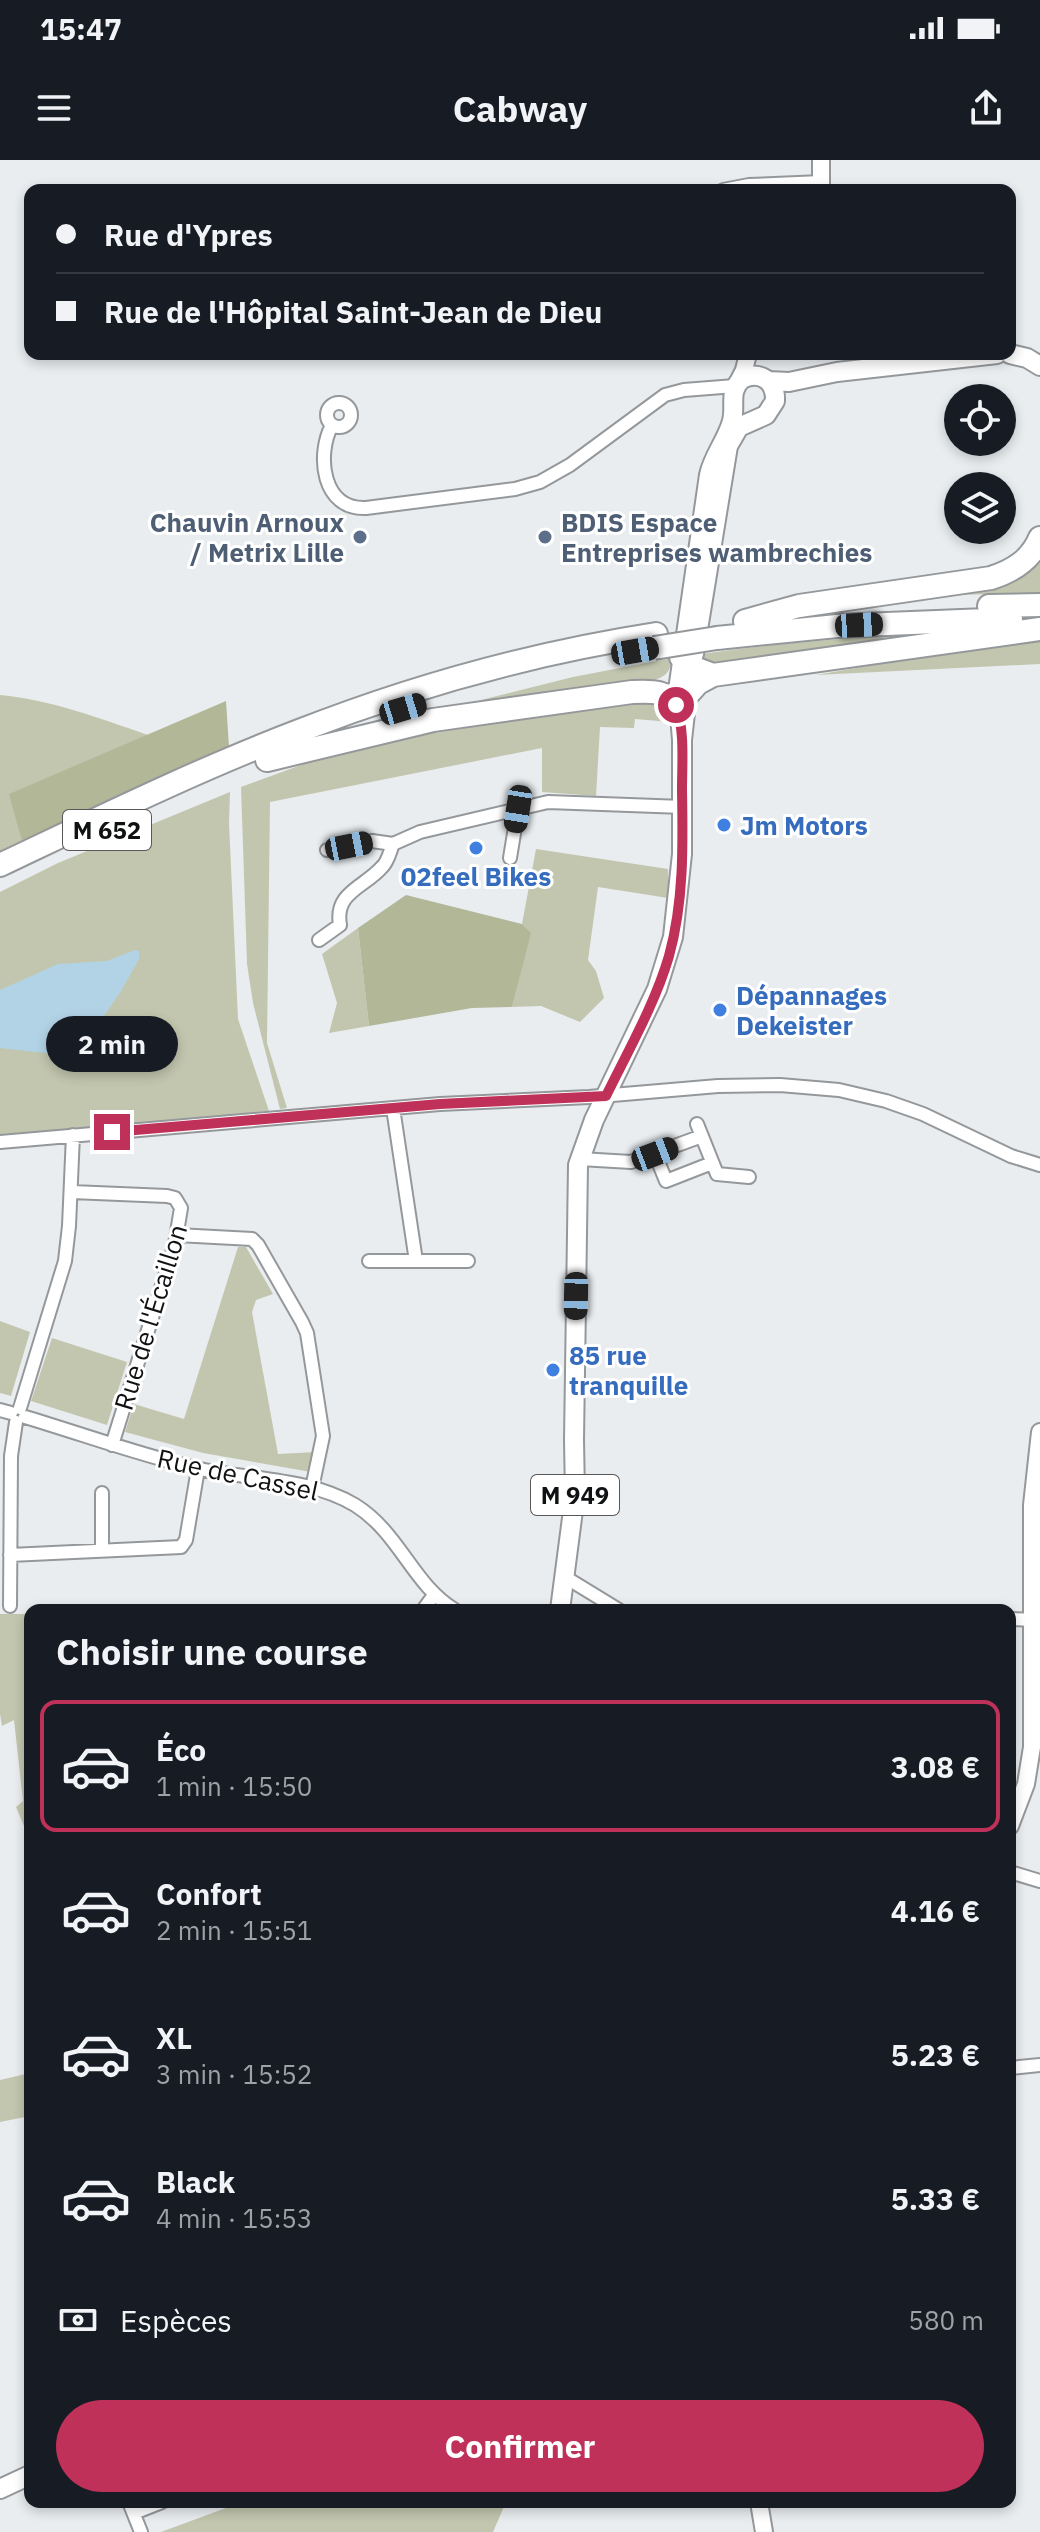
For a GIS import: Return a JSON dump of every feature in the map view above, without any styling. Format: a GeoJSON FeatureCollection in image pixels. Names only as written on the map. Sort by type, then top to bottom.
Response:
{"type":"FeatureCollection","features":[{"type":"Feature","properties":{"kind":"highway"},"geometry":{"type":"LineString","coordinates":[[745,621],[799,606],[991,578],[1024,562],[1040,538]]}},
{"type":"Feature","properties":{"kind":"highway","name":"M 652"},"geometry":{"type":"LineString","coordinates":[[717,632],[745,621],[866,610],[1040,605]]}},
{"type":"Feature","properties":{"kind":"highway","name":"M 652"},"geometry":{"type":"LineString","coordinates":[[0,865],[261,757],[340,716],[430,686],[547,655],[717,632],[1040,619]]}},
{"type":"Feature","properties":{"kind":"highway"},"geometry":{"type":"LineString","coordinates":[[261,757],[433,720],[632,692],[689,679],[1040,629]]}},
{"type":"Feature","properties":{"kind":"highway","name":"M 652"},"geometry":{"type":"LineString","coordinates":[[0,880],[214,774]]}},
{"type":"Feature","properties":{"kind":"main road"},"geometry":{"type":"LineString","coordinates":[[1016,352],[1040,347]]}},
{"type":"Feature","properties":{"kind":"main road"},"geometry":{"type":"LineString","coordinates":[[1016,355],[1040,366]]}},
{"type":"Feature","properties":{"kind":"main road"},"geometry":{"type":"LineString","coordinates":[[820,376],[787,392],[766,415],[756,419],[740,414],[734,393],[751,375],[789,382],[837,372],[944,360]]}},
{"type":"Feature","properties":{"kind":"main road"},"geometry":{"type":"LineString","coordinates":[[768,380],[775,392],[773,407]]}},
{"type":"Feature","properties":{"kind":"main road","name":"M 949"},"geometry":{"type":"LineString","coordinates":[[561,1604],[575,1495],[574,1400],[580,1159],[588,1133],[650,1005],[669,954],[680,885],[682,740],[709,475],[731,423],[734,393]]}},
{"type":"Feature","properties":{"kind":"main road","name":"M 949"},"geometry":{"type":"LineString","coordinates":[[689,679],[725,454],[739,427],[756,419]]}},
{"type":"Feature","properties":{"kind":"main road"},"geometry":{"type":"LineString","coordinates":[[0,2477],[24,2473]]}},
{"type":"Feature","properties":{"kind":"main road"},"geometry":{"type":"LineString","coordinates":[[0,2486],[24,2475]]}},
{"type":"Feature","properties":{"kind":"street"},"geometry":{"type":"LineString","coordinates":[[821,160],[821,184]]}},
{"type":"Feature","properties":{"kind":"street","name":"M 949"},"geometry":{"type":"LineString","coordinates":[[734,393],[746,360]]}},
{"type":"Feature","properties":{"kind":"street"},"geometry":{"type":"LineString","coordinates":[[758,360],[768,380]]}},
{"type":"Feature","properties":{"kind":"street"},"geometry":{"type":"LineString","coordinates":[[332,425],[322,452],[327,482],[341,501],[363,509],[515,489],[540,482],[570,465],[659,399],[696,388],[734,393]]}},
{"type":"Feature","properties":{"kind":"street"},"geometry":{"type":"LineString","coordinates":[[327,850],[372,841],[393,844],[420,832],[548,802],[683,807]]}},
{"type":"Feature","properties":{"kind":"street"},"geometry":{"type":"LineString","coordinates":[[510,858],[518,809]]}},
{"type":"Feature","properties":{"kind":"street"},"geometry":{"type":"LineString","coordinates":[[319,940],[340,925],[338,917],[347,893],[384,866],[393,844]]}},
{"type":"Feature","properties":{"kind":"street"},"geometry":{"type":"LineString","coordinates":[[0,1142],[393,1108],[754,1085],[839,1090],[898,1105],[1011,1156],[1040,1165]]}},
{"type":"Feature","properties":{"kind":"street"},"geometry":{"type":"LineString","coordinates":[[393,1108],[416,1261]]}},
{"type":"Feature","properties":{"kind":"street"},"geometry":{"type":"LineString","coordinates":[[580,1159],[624,1162],[655,1154],[700,1130],[717,1174],[749,1177]]}},
{"type":"Feature","properties":{"kind":"street"},"geometry":{"type":"LineString","coordinates":[[10,1606],[14,1414],[62,1272],[69,1237],[73,1135]]}},
{"type":"Feature","properties":{"kind":"street"},"geometry":{"type":"LineString","coordinates":[[655,1154],[666,1181],[712,1163]]}},
{"type":"Feature","properties":{"kind":"street","name":"Rue de l'Écaillon"},"geometry":{"type":"LineString","coordinates":[[72,1192],[175,1198],[181,1208],[177,1235],[112,1445]]}},
{"type":"Feature","properties":{"kind":"street"},"geometry":{"type":"LineString","coordinates":[[177,1235],[252,1239],[302,1322],[307,1333],[323,1436],[312,1488]]}},
{"type":"Feature","properties":{"kind":"street"},"geometry":{"type":"LineString","coordinates":[[369,1261],[468,1261]]}},
{"type":"Feature","properties":{"kind":"street","name":"Rue de Cassel"},"geometry":{"type":"LineString","coordinates":[[14,1414],[198,1469],[312,1488],[347,1501],[375,1520],[393,1538],[434,1595],[447,1604]]}},
{"type":"Feature","properties":{"kind":"street"},"geometry":{"type":"LineString","coordinates":[[1016,1810],[1026,1784],[1032,1747],[1036,1620],[1032,1498],[1040,1432]]}},
{"type":"Feature","properties":{"kind":"street"},"geometry":{"type":"LineString","coordinates":[[10,1555],[102,1549],[172,1550],[184,1545],[198,1469]]}},
{"type":"Feature","properties":{"kind":"street"},"geometry":{"type":"LineString","coordinates":[[102,1493],[102,1549]]}},
{"type":"Feature","properties":{"kind":"street"},"geometry":{"type":"LineString","coordinates":[[565,1577],[609,1604]]}},
{"type":"Feature","properties":{"kind":"street"},"geometry":{"type":"LineString","coordinates":[[427,1604],[434,1595]]}},
{"type":"Feature","properties":{"kind":"street"},"geometry":{"type":"LineString","coordinates":[[1016,1619],[1036,1620]]}},
{"type":"Feature","properties":{"kind":"street"},"geometry":{"type":"LineString","coordinates":[[1016,1874],[1040,1881]]}},
{"type":"Feature","properties":{"kind":"street"},"geometry":{"type":"LineString","coordinates":[[1016,2067],[1040,2065]]}},
{"type":"Feature","properties":{"kind":"street"},"geometry":{"type":"LineString","coordinates":[[132,2508],[141,2532]]}},
{"type":"Feature","properties":{"kind":"street"},"geometry":{"type":"LineString","coordinates":[[760,2508],[764,2532]]}},
{"type":"Feature","properties":{"kind":"green space"},"geometry":{"type":"Polygon","coordinates":[[[1036,561],[1040,564],[1040,593],[954,595],[978,588],[1036,561]]]}},
{"type":"Feature","properties":{"kind":"green space"},"geometry":{"type":"Polygon","coordinates":[[[947,635],[719,668],[702,661],[702,654],[763,646],[855,638],[947,635]]]}},
{"type":"Feature","properties":{"kind":"green space"},"geometry":{"type":"Polygon","coordinates":[[[1040,639],[1040,664],[816,675],[1003,642],[1040,639]]]}},
{"type":"Feature","properties":{"kind":"green space"},"geometry":{"type":"Polygon","coordinates":[[[672,658],[665,674],[648,682],[441,710],[573,677],[672,658]]]}},
{"type":"Feature","properties":{"kind":"green space"},"geometry":{"type":"Polygon","coordinates":[[[0,695],[56,705],[148,735],[10,794],[22,842],[0,852],[0,695]]]}},
{"type":"Feature","properties":{"kind":"green space"},"geometry":{"type":"Polygon","coordinates":[[[651,699],[665,707],[670,722],[635,719],[634,728],[600,727],[596,796],[542,792],[542,748],[270,802],[267,1043],[287,1108],[280,1109],[253,1003],[247,964],[241,787],[350,747],[403,736],[651,699]]]}},
{"type":"Feature","properties":{"kind":"green space"},"geometry":{"type":"Polygon","coordinates":[[[226,701],[229,747],[22,842],[9,794],[226,701]]]}},
{"type":"Feature","properties":{"kind":"green space"},"geometry":{"type":"Polygon","coordinates":[[[230,792],[238,1019],[269,1111],[0,1135],[0,892],[58,863],[230,792]]]}},
{"type":"Feature","properties":{"kind":"green space"},"geometry":{"type":"Polygon","coordinates":[[[536,849],[668,869],[668,898],[598,887],[588,960],[596,971],[604,998],[580,1022],[541,1006],[512,1007],[530,933],[522,924],[536,849]]]}},
{"type":"Feature","properties":{"kind":"green space"},"geometry":{"type":"Polygon","coordinates":[[[406,895],[522,924],[531,933],[512,1007],[472,1008],[369,1026],[358,928],[406,895]]]}},
{"type":"Feature","properties":{"kind":"green space"},"geometry":{"type":"Polygon","coordinates":[[[358,928],[369,1026],[329,1033],[337,1003],[322,954],[358,928]]]}},
{"type":"Feature","properties":{"kind":"green space"},"geometry":{"type":"Polygon","coordinates":[[[238,1247],[246,1247],[273,1294],[256,1300],[252,1312],[278,1454],[316,1452],[311,1472],[203,1453],[125,1432],[134,1404],[184,1419],[238,1247]]]}},
{"type":"Feature","properties":{"kind":"green space"},"geometry":{"type":"Polygon","coordinates":[[[0,1321],[30,1332],[11,1396],[0,1393],[0,1321]]]}},
{"type":"Feature","properties":{"kind":"green space"},"geometry":{"type":"Polygon","coordinates":[[[52,1338],[127,1362],[107,1425],[31,1401],[52,1338]]]}},
{"type":"Feature","properties":{"kind":"green space"},"geometry":{"type":"Polygon","coordinates":[[[0,1614],[24,1614],[24,1826],[16,1807],[23,1801],[14,1720],[2,1726],[0,1614]]]}},
{"type":"Feature","properties":{"kind":"green space"},"geometry":{"type":"Polygon","coordinates":[[[24,2074],[24,2117],[0,2122],[0,2080],[24,2074]]]}},
{"type":"Feature","properties":{"kind":"green space"},"geometry":{"type":"Polygon","coordinates":[[[226,2508],[503,2508],[493,2532],[161,2532],[226,2508]]]}},
{"type":"Feature","properties":{"kind":"water"},"geometry":{"type":"Polygon","coordinates":[[[139,951],[139,959],[83,1047],[63,1055],[0,1048],[0,990],[58,964],[107,961],[139,951]]]}},
{"type":"Feature","properties":{"kind":"place","name":"Chauvin Arnoux / Metrix Lille"},"geometry":{"type":"Point","coordinates":[360,537]}},
{"type":"Feature","properties":{"kind":"place","name":"BDIS Espace Entreprises wambrechies"},"geometry":{"type":"Point","coordinates":[545,537]}},
{"type":"Feature","properties":{"kind":"place","name":"Jm Motors"},"geometry":{"type":"Point","coordinates":[724,825]}},
{"type":"Feature","properties":{"kind":"place","name":"02feel Bikes"},"geometry":{"type":"Point","coordinates":[476,848]}},
{"type":"Feature","properties":{"kind":"place","name":"Dépannages Dekeister"},"geometry":{"type":"Point","coordinates":[720,1010]}},
{"type":"Feature","properties":{"kind":"place","name":"85 rue tranquille"},"geometry":{"type":"Point","coordinates":[553,1370]}},
{"type":"Feature","properties":{"kind":"route"},"geometry":{"type":"LineString","coordinates":[[112,1132],[440,1104],[606,1096],[657,989],[673,937],[683,836],[682,740],[676,705]]}}]}
